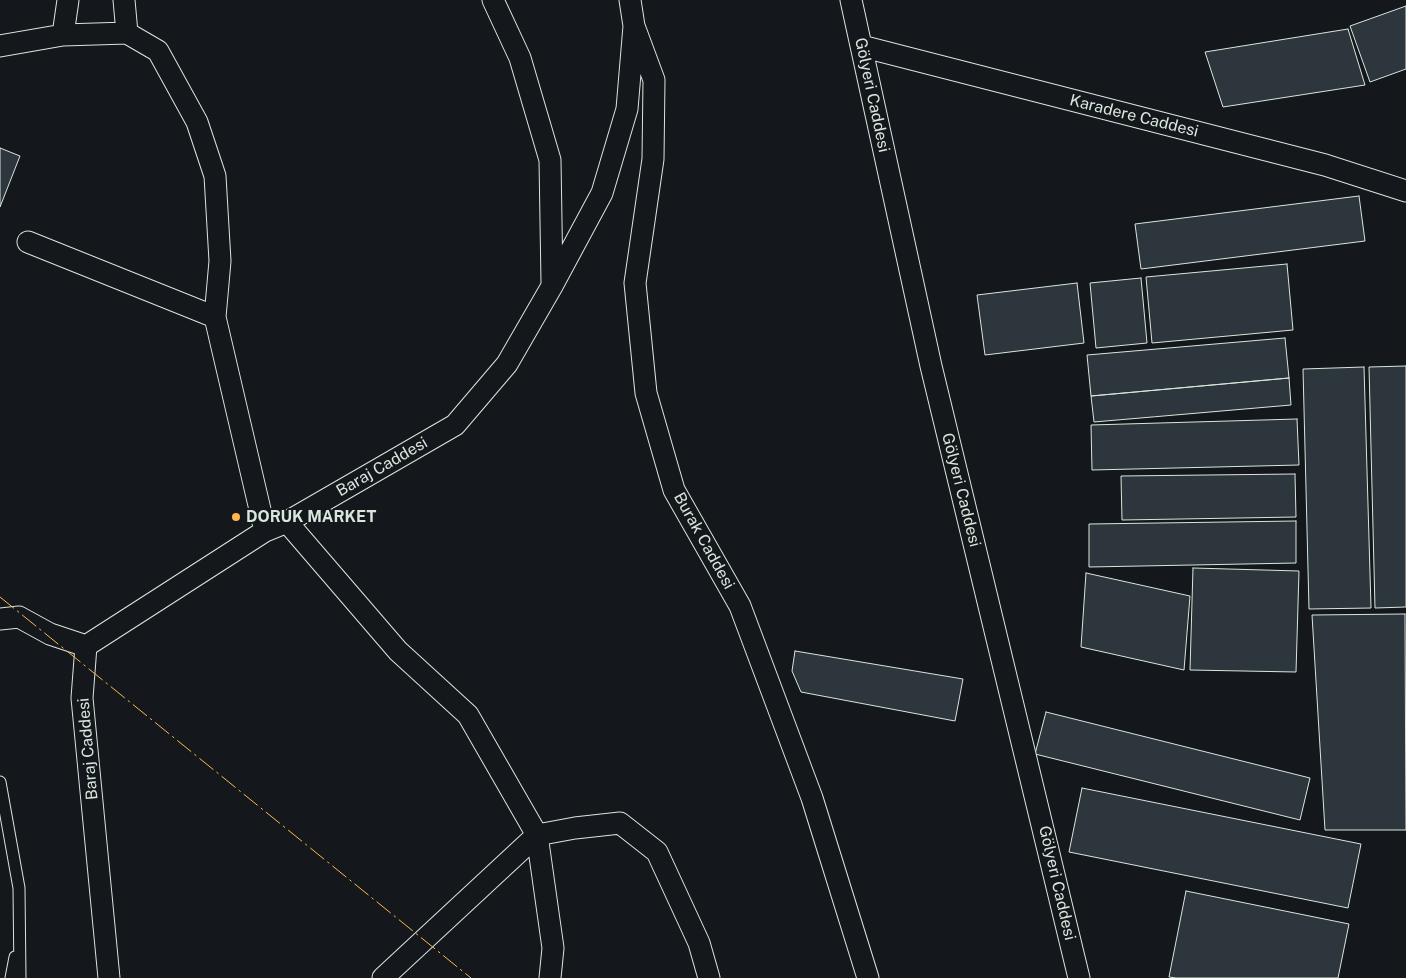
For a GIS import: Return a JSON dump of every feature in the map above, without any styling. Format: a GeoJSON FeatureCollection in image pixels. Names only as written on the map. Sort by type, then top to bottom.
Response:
{"type":"FeatureCollection","features":[{"type":"Feature","properties":{"kind":"street"},"geometry":{"type":"LineString","coordinates":[[63,35],[68,0]]}},
{"type":"Feature","properties":{"kind":"street"},"geometry":{"type":"LineString","coordinates":[[124,0],[127,33]]}},
{"type":"Feature","properties":{"kind":"street"},"geometry":{"type":"LineString","coordinates":[[493,0],[520,58],[550,160],[552,286]]}},
{"type":"Feature","properties":{"kind":"street","name":"Burak Caddesi"},"geometry":{"type":"LineString","coordinates":[[630,0],[634,26],[654,80],[654,160],[635,283],[646,393],[674,490],[740,606],[812,798],[868,978]]}},
{"type":"Feature","properties":{"kind":"street","name":"Gölyeri Caddesi"},"geometry":{"type":"LineString","coordinates":[[851,0],[931,366],[1079,978]]}},
{"type":"Feature","properties":{"kind":"street","name":"Baraj Caddesi"},"geometry":{"type":"LineString","coordinates":[[109,978],[82,698],[86,646],[265,531],[287,522],[455,426],[507,364],[602,193],[627,109],[634,26]]}},
{"type":"Feature","properties":{"kind":"street"},"geometry":{"type":"LineString","coordinates":[[0,46],[63,35],[127,33],[158,51],[197,122],[215,176],[220,261],[215,317],[265,531]]}},
{"type":"Feature","properties":{"kind":"street","name":"Karadere Caddesi"},"geometry":{"type":"LineString","coordinates":[[862,46],[1325,165],[1406,191]]}},
{"type":"Feature","properties":{"kind":"street"},"geometry":{"type":"LineString","coordinates":[[28,242],[215,317]]}},
{"type":"Feature","properties":{"kind":"street"},"geometry":{"type":"LineString","coordinates":[[287,522],[398,651],[468,715],[537,835],[552,948],[550,978]]}},
{"type":"Feature","properties":{"kind":"street"},"geometry":{"type":"LineString","coordinates":[[0,619],[19,617],[50,634],[86,646]]}},
{"type":"Feature","properties":{"kind":"street"},"geometry":{"type":"LineString","coordinates":[[383,978],[537,835],[620,823],[657,852],[699,943],[708,978]]}},
{"type":"Feature","properties":{"kind":"lane"},"geometry":{"type":"LineString","coordinates":[[0,782],[19,888],[18,941],[20,978]]}},
{"type":"Feature","properties":{"kind":"lane"},"geometry":{"type":"LineString","coordinates":[[11,978],[18,941]]}},
{"type":"Feature","properties":{"kind":"building"},"geometry":{"type":"Polygon","coordinates":[[[1406,6],[1406,69],[1370,82],[1350,26],[1406,6]]]}},
{"type":"Feature","properties":{"kind":"building"},"geometry":{"type":"Polygon","coordinates":[[[1348,29],[1365,85],[1223,107],[1205,52],[1348,29]]]}},
{"type":"Feature","properties":{"kind":"building"},"geometry":{"type":"Polygon","coordinates":[[[0,148],[20,156],[0,207],[0,148]]]}},
{"type":"Feature","properties":{"kind":"building"},"geometry":{"type":"Polygon","coordinates":[[[1359,196],[1365,241],[1141,269],[1135,224],[1359,196]]]}},
{"type":"Feature","properties":{"kind":"building"},"geometry":{"type":"Polygon","coordinates":[[[1287,264],[1293,330],[1152,343],[1146,277],[1287,264]]]}},
{"type":"Feature","properties":{"kind":"building"},"geometry":{"type":"Polygon","coordinates":[[[1141,278],[1147,343],[1096,348],[1090,283],[1141,278]]]}},
{"type":"Feature","properties":{"kind":"building"},"geometry":{"type":"Polygon","coordinates":[[[1077,283],[1084,343],[985,355],[977,295],[1077,283]]]}},
{"type":"Feature","properties":{"kind":"building"},"geometry":{"type":"Polygon","coordinates":[[[1285,338],[1289,378],[1091,396],[1087,355],[1285,338]]]}},
{"type":"Feature","properties":{"kind":"building"},"geometry":{"type":"Polygon","coordinates":[[[1406,366],[1406,607],[1375,608],[1369,367],[1406,366]]]}},
{"type":"Feature","properties":{"kind":"building"},"geometry":{"type":"Polygon","coordinates":[[[1364,367],[1371,608],[1309,609],[1303,369],[1364,367]]]}},
{"type":"Feature","properties":{"kind":"building"},"geometry":{"type":"Polygon","coordinates":[[[1289,378],[1291,405],[1094,422],[1091,396],[1289,378]]]}},
{"type":"Feature","properties":{"kind":"building"},"geometry":{"type":"Polygon","coordinates":[[[1297,419],[1299,465],[1092,470],[1091,425],[1297,419]]]}},
{"type":"Feature","properties":{"kind":"building"},"geometry":{"type":"Polygon","coordinates":[[[1295,474],[1296,517],[1122,520],[1121,476],[1295,474]]]}},
{"type":"Feature","properties":{"kind":"building"},"geometry":{"type":"Polygon","coordinates":[[[1296,521],[1296,563],[1089,567],[1089,524],[1296,521]]]}},
{"type":"Feature","properties":{"kind":"building"},"geometry":{"type":"Polygon","coordinates":[[[1193,568],[1299,571],[1296,672],[1190,670],[1193,568]]]}},
{"type":"Feature","properties":{"kind":"building"},"geometry":{"type":"Polygon","coordinates":[[[1086,573],[1190,596],[1184,670],[1081,647],[1086,573]]]}},
{"type":"Feature","properties":{"kind":"building"},"geometry":{"type":"Polygon","coordinates":[[[1405,614],[1406,830],[1325,830],[1312,615],[1405,614]]]}},
{"type":"Feature","properties":{"kind":"building"},"geometry":{"type":"Polygon","coordinates":[[[795,651],[963,679],[955,721],[801,692],[792,671],[795,651]]]}},
{"type":"Feature","properties":{"kind":"building"},"geometry":{"type":"Polygon","coordinates":[[[1046,712],[1310,778],[1300,820],[1035,754],[1046,712]]]}},
{"type":"Feature","properties":{"kind":"building"},"geometry":{"type":"Polygon","coordinates":[[[1082,788],[1361,844],[1348,908],[1069,852],[1082,788]]]}},
{"type":"Feature","properties":{"kind":"building"},"geometry":{"type":"Polygon","coordinates":[[[1186,891],[1349,924],[1338,978],[1169,977],[1186,891]]]}},
{"type":"Feature","properties":{"kind":"power"},"geometry":{"type":"LineString","coordinates":[[0,597],[471,978]]}},
{"type":"Feature","properties":{"kind":"place","name":"DORUK MARKET"},"geometry":{"type":"Point","coordinates":[236,517]}}]}
